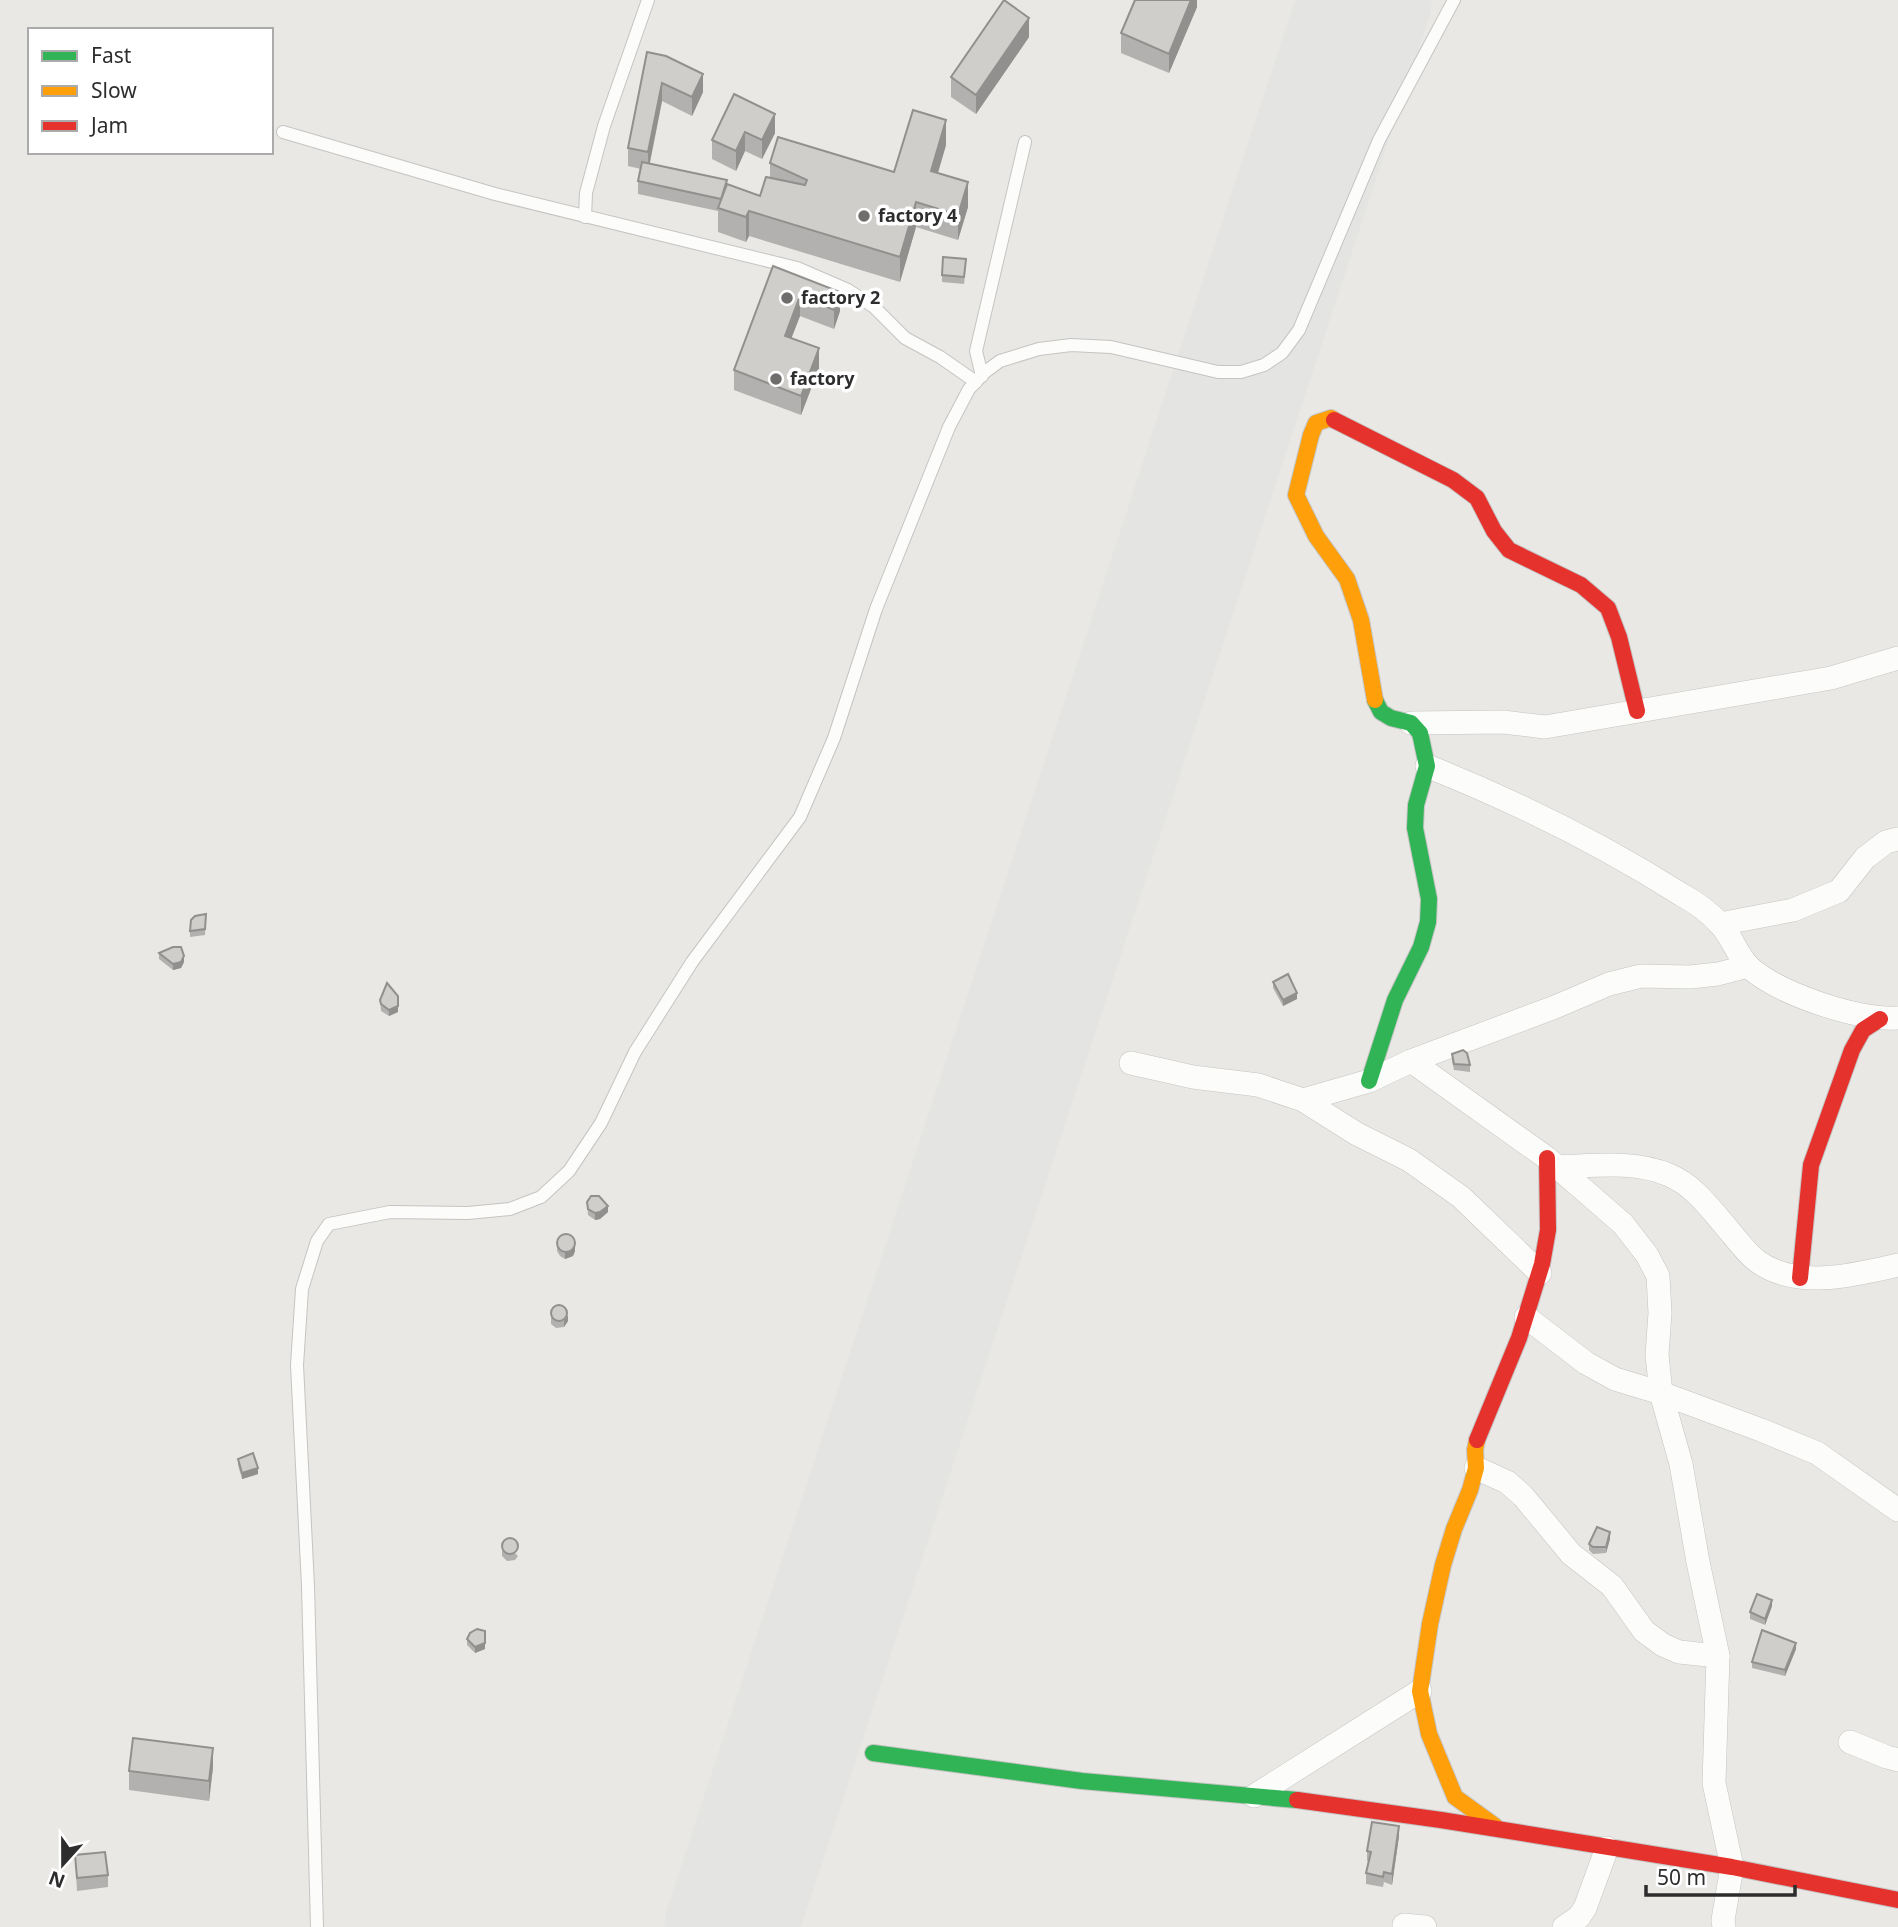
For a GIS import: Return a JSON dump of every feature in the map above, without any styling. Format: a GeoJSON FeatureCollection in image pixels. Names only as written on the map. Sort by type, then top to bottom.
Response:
{"type":"FeatureCollection","features":[{"type":"Feature","properties":{"kind":"street"},"geometry":{"type":"LineString","coordinates":[[1637,711],[1619,637],[1608,608],[1581,585],[1508,550],[1494,531],[1477,498],[1453,480],[1331,418],[1316,423],[1296,495],[1316,536],[1347,579],[1361,620],[1375,699],[1381,712],[1391,718],[1411,723],[1503,722],[1545,727],[1831,678],[1898,658]]}},
{"type":"Feature","properties":{"kind":"street"},"geometry":{"type":"LineString","coordinates":[[1368,1081],[1395,1000],[1421,947],[1428,922],[1429,899],[1415,828],[1416,806],[1427,766],[1420,733],[1411,723]]}},
{"type":"Feature","properties":{"kind":"street"},"geometry":{"type":"LineString","coordinates":[[1427,766],[1492,792],[1606,848],[1686,897],[1720,924],[1748,966],[1773,984],[1817,1003],[1889,1019]]}},
{"type":"Feature","properties":{"kind":"street"},"geometry":{"type":"LineString","coordinates":[[1720,924],[1793,910],[1839,891],[1865,858],[1886,842],[1898,839]]}},
{"type":"Feature","properties":{"kind":"street"},"geometry":{"type":"LineString","coordinates":[[1303,1100],[1368,1081],[1411,1061],[1609,985],[1641,976],[1699,976],[1748,966]]}},
{"type":"Feature","properties":{"kind":"street"},"geometry":{"type":"LineString","coordinates":[[1800,1278],[1811,1165],[1852,1050],[1863,1030],[1889,1019]]}},
{"type":"Feature","properties":{"kind":"street"},"geometry":{"type":"LineString","coordinates":[[1411,1061],[1552,1163],[1623,1223],[1647,1255],[1658,1276],[1660,1313],[1657,1355],[1661,1393],[1681,1464],[1698,1562],[1717,1642],[1714,1783],[1732,1867],[1724,1927]]}},
{"type":"Feature","properties":{"kind":"street"},"geometry":{"type":"LineString","coordinates":[[1131,1063],[1193,1077],[1258,1085],[1303,1100],[1357,1134],[1409,1160],[1461,1197],[1539,1273]]}},
{"type":"Feature","properties":{"kind":"street"},"geometry":{"type":"LineString","coordinates":[[1552,1163],[1636,1165],[1670,1175],[1697,1193],[1756,1261],[1779,1272],[1800,1278],[1843,1275],[1898,1265]]}},
{"type":"Feature","properties":{"kind":"street"},"geometry":{"type":"LineString","coordinates":[[1500,1830],[1455,1797],[1429,1734],[1420,1691],[1430,1624],[1443,1565],[1476,1468],[1475,1450],[1479,1433],[1526,1317],[1539,1273],[1547,1237],[1552,1163]]}},
{"type":"Feature","properties":{"kind":"street"},"geometry":{"type":"LineString","coordinates":[[1526,1317],[1586,1363],[1615,1379],[1661,1393],[1817,1453],[1898,1510]]}},
{"type":"Feature","properties":{"kind":"street"},"geometry":{"type":"LineString","coordinates":[[1476,1468],[1507,1482],[1523,1496],[1571,1553],[1612,1586],[1644,1631],[1663,1646],[1679,1652],[1718,1656]]}},
{"type":"Feature","properties":{"kind":"street"},"geometry":{"type":"LineString","coordinates":[[1254,1797],[1420,1691]]}},
{"type":"Feature","properties":{"kind":"street"},"geometry":{"type":"LineString","coordinates":[[1850,1742],[1898,1760]]}},
{"type":"Feature","properties":{"kind":"street"},"geometry":{"type":"LineString","coordinates":[[873,1753],[1082,1781],[1295,1800],[1401,1814],[1732,1867],[1898,1900]]}},
{"type":"Feature","properties":{"kind":"street"},"geometry":{"type":"LineString","coordinates":[[1564,1927],[1579,1917],[1585,1908],[1607,1848]]}},
{"type":"Feature","properties":{"kind":"lane"},"geometry":{"type":"LineString","coordinates":[[585,217],[586,193],[604,127],[648,0]]}},
{"type":"Feature","properties":{"kind":"lane"},"geometry":{"type":"LineString","coordinates":[[317,1927],[308,1586],[297,1365],[302,1289],[317,1241],[329,1224],[390,1212],[468,1213],[510,1209],[541,1197],[569,1171],[601,1124],[635,1052],[692,962],[800,817],[834,738],[876,608],[943,440],[969,388],[1000,361],[1039,349],[1071,345],[1111,347],[1218,372],[1241,372],[1264,365],[1282,353],[1299,330],[1379,140],[1454,0]]}},
{"type":"Feature","properties":{"kind":"lane"},"geometry":{"type":"LineString","coordinates":[[283,132],[495,194],[797,268],[848,290],[874,307],[905,338],[979,379]]}},
{"type":"Feature","properties":{"kind":"lane"},"geometry":{"type":"LineString","coordinates":[[979,379],[976,351],[1025,142]]}},
{"type":"Feature","properties":{"kind":"building"},"geometry":{"type":"Polygon","coordinates":[[[1004,0],[1029,18],[976,95],[951,77],[1004,0]]]}},
{"type":"Feature","properties":{"kind":"building"},"geometry":{"type":"Polygon","coordinates":[[[1135,0],[1191,0],[1169,54],[1121,33],[1135,0]]]}},
{"type":"Feature","properties":{"kind":"building"},"geometry":{"type":"Polygon","coordinates":[[[647,52],[666,56],[703,74],[692,97],[662,83],[648,152],[628,148],[647,52]]]}},
{"type":"Feature","properties":{"kind":"building"},"geometry":{"type":"Polygon","coordinates":[[[734,94],[775,114],[762,140],[745,132],[736,151],[712,140],[734,94]]]}},
{"type":"Feature","properties":{"kind":"building","name":"factory 4"},"geometry":{"type":"Polygon","coordinates":[[[913,110],[946,120],[931,171],[968,182],[958,215],[916,202],[900,257],[749,211],[746,217],[718,208],[727,184],[760,196],[766,177],[805,185],[807,180],[770,163],[778,137],[894,172],[913,110]]]}},
{"type":"Feature","properties":{"kind":"building"},"geometry":{"type":"Polygon","coordinates":[[[642,162],[727,180],[721,199],[638,181],[642,162]]]}},
{"type":"Feature","properties":{"kind":"building"},"geometry":{"type":"Polygon","coordinates":[[[943,257],[966,259],[964,277],[942,275],[943,257]]]}},
{"type":"Feature","properties":{"kind":"building"},"geometry":{"type":"Polygon","coordinates":[[[773,266],[840,292],[834,310],[800,296],[785,336],[819,348],[801,396],[734,370],[773,266]]]}},
{"type":"Feature","properties":{"kind":"building"},"geometry":{"type":"Polygon","coordinates":[[[206,914],[205,929],[190,931],[191,920],[195,916],[206,914]]]}},
{"type":"Feature","properties":{"kind":"building"},"geometry":{"type":"Polygon","coordinates":[[[173,947],[181,947],[184,956],[181,962],[173,964],[159,953],[173,947]]]}},
{"type":"Feature","properties":{"kind":"building"},"geometry":{"type":"Polygon","coordinates":[[[1288,974],[1297,993],[1283,1000],[1273,982],[1288,974]]]}},
{"type":"Feature","properties":{"kind":"building"},"geometry":{"type":"Polygon","coordinates":[[[387,983],[398,996],[398,1006],[389,1010],[380,1000],[387,983]]]}},
{"type":"Feature","properties":{"kind":"building"},"geometry":{"type":"Polygon","coordinates":[[[1463,1050],[1467,1053],[1470,1065],[1454,1064],[1452,1054],[1463,1050]]]}},
{"type":"Feature","properties":{"kind":"building"},"geometry":{"type":"Polygon","coordinates":[[[591,1196],[599,1196],[608,1206],[595,1213],[588,1209],[587,1202],[591,1196]]]}},
{"type":"Feature","properties":{"kind":"building"},"geometry":{"type":"Polygon","coordinates":[[[566,1234],[572,1237],[575,1243],[572,1249],[566,1252],[560,1249],[557,1243],[560,1237],[566,1234]]]}},
{"type":"Feature","properties":{"kind":"building"},"geometry":{"type":"Polygon","coordinates":[[[556,1305],[562,1305],[567,1313],[565,1319],[556,1321],[551,1316],[551,1310],[556,1305]]]}},
{"type":"Feature","properties":{"kind":"building"},"geometry":{"type":"Polygon","coordinates":[[[253,1453],[258,1468],[242,1473],[238,1459],[253,1453]]]}},
{"type":"Feature","properties":{"kind":"building"},"geometry":{"type":"Polygon","coordinates":[[[1597,1527],[1610,1532],[1606,1547],[1593,1547],[1589,1544],[1597,1527]]]}},
{"type":"Feature","properties":{"kind":"building"},"geometry":{"type":"Polygon","coordinates":[[[507,1538],[513,1538],[518,1546],[516,1552],[507,1554],[502,1549],[502,1543],[507,1538]]]}},
{"type":"Feature","properties":{"kind":"building"},"geometry":{"type":"Polygon","coordinates":[[[1757,1594],[1772,1600],[1765,1619],[1750,1612],[1757,1594]]]}},
{"type":"Feature","properties":{"kind":"building"},"geometry":{"type":"Polygon","coordinates":[[[477,1629],[485,1631],[485,1643],[475,1647],[467,1639],[470,1633],[477,1629]]]}},
{"type":"Feature","properties":{"kind":"building"},"geometry":{"type":"Polygon","coordinates":[[[1762,1630],[1796,1643],[1785,1670],[1752,1662],[1762,1630]]]}},
{"type":"Feature","properties":{"kind":"building"},"geometry":{"type":"Polygon","coordinates":[[[133,1738],[213,1748],[209,1781],[129,1771],[133,1738]]]}},
{"type":"Feature","properties":{"kind":"building"},"geometry":{"type":"Polygon","coordinates":[[[1372,1822],[1399,1826],[1392,1874],[1384,1872],[1383,1877],[1366,1873],[1371,1852],[1367,1851],[1372,1822]]]}},
{"type":"Feature","properties":{"kind":"building"},"geometry":{"type":"Polygon","coordinates":[[[105,1852],[108,1875],[77,1878],[75,1855],[105,1852]]]}},
{"type":"Feature","properties":{"kind":"runway"},"geometry":{"type":"LineString","coordinates":[[731,1927],[1365,0]]}},
{"type":"Feature","properties":{"kind":"traffic: fast"},"geometry":{"type":"LineString","coordinates":[[1369,1081],[1395,1000],[1421,947],[1428,922],[1429,899],[1415,828],[1416,805],[1427,766],[1420,733],[1411,723],[1391,718],[1381,712],[1375,700]]}},
{"type":"Feature","properties":{"kind":"traffic: fast"},"geometry":{"type":"LineString","coordinates":[[873,1753],[1082,1781],[1297,1800]]}},
{"type":"Feature","properties":{"kind":"traffic: slow"},"geometry":{"type":"LineString","coordinates":[[1334,420],[1331,418],[1316,423],[1296,495],[1316,536],[1347,579],[1361,620],[1375,700]]}},
{"type":"Feature","properties":{"kind":"traffic: slow"},"geometry":{"type":"LineString","coordinates":[[1477,1440],[1476,1468],[1443,1565],[1430,1624],[1420,1691],[1429,1734],[1455,1797],[1495,1826]]}},
{"type":"Feature","properties":{"kind":"traffic: jam"},"geometry":{"type":"LineString","coordinates":[[1334,420],[1453,480],[1477,498],[1494,531],[1509,550],[1581,585],[1608,608],[1619,637],[1637,711]]}},
{"type":"Feature","properties":{"kind":"traffic: jam"},"geometry":{"type":"LineString","coordinates":[[1800,1278],[1811,1165],[1852,1050],[1863,1030],[1880,1019]]}},
{"type":"Feature","properties":{"kind":"traffic: jam"},"geometry":{"type":"LineString","coordinates":[[1477,1440],[1519,1338],[1542,1264],[1548,1230],[1547,1158]]}},
{"type":"Feature","properties":{"kind":"traffic: jam"},"geometry":{"type":"LineString","coordinates":[[1297,1800],[1441,1820],[1732,1867],[1898,1900]]}},
{"type":"Feature","properties":{"kind":"place","name":"factory 4"},"geometry":{"type":"Point","coordinates":[864,216]}},
{"type":"Feature","properties":{"kind":"place","name":"factory 2"},"geometry":{"type":"Point","coordinates":[787,298]}},
{"type":"Feature","properties":{"kind":"place","name":"factory"},"geometry":{"type":"Point","coordinates":[776,379]}}]}
